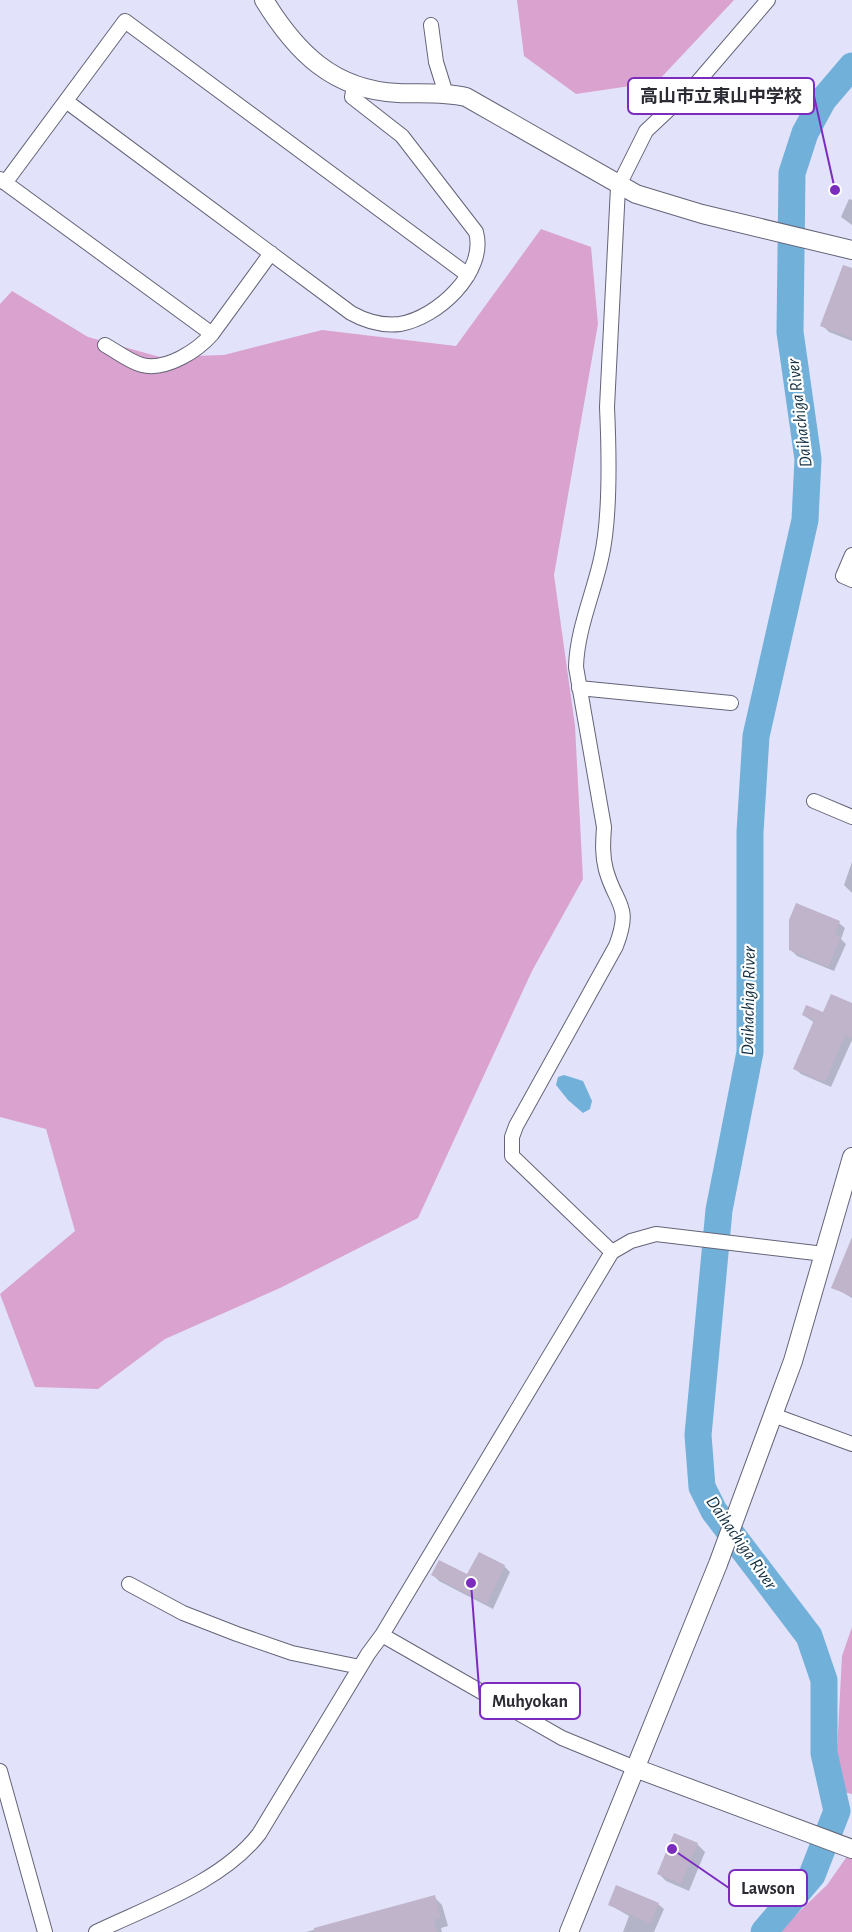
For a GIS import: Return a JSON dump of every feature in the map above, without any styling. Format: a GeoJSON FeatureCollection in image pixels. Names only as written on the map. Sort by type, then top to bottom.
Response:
{"type":"FeatureCollection","features":[{"type":"Feature","properties":{"kind":"street"},"geometry":{"type":"LineString","coordinates":[[264,0],[301,49],[319,66],[354,86],[396,93],[446,94],[466,97],[618,187],[682,208],[852,250]]}},
{"type":"Feature","properties":{"kind":"street"},"geometry":{"type":"LineString","coordinates":[[612,1252],[512,1156],[512,1137],[616,946],[625,916],[606,870],[603,851],[603,819],[576,667],[576,648],[602,558],[604,538],[609,443],[607,407],[618,187],[646,131],[696,84],[768,0]]}},
{"type":"Feature","properties":{"kind":"street"},"geometry":{"type":"LineString","coordinates":[[212,334],[2,181],[66,101],[125,21],[468,274]]}},
{"type":"Feature","properties":{"kind":"street"},"geometry":{"type":"LineString","coordinates":[[431,25],[436,62],[446,94]]}},
{"type":"Feature","properties":{"kind":"street"},"geometry":{"type":"LineString","coordinates":[[66,101],[351,313],[362,319],[387,324],[401,323],[428,313],[450,296],[468,274],[477,250],[476,232],[402,136],[352,97],[354,86]]}},
{"type":"Feature","properties":{"kind":"street"},"geometry":{"type":"LineString","coordinates":[[105,345],[142,366],[166,363],[191,352],[212,334],[271,253]]}},
{"type":"Feature","properties":{"kind":"street"},"geometry":{"type":"LineString","coordinates":[[852,555],[843,576],[852,580]]}},
{"type":"Feature","properties":{"kind":"street"},"geometry":{"type":"LineString","coordinates":[[579,688],[731,703]]}},
{"type":"Feature","properties":{"kind":"street"},"geometry":{"type":"LineString","coordinates":[[814,801],[852,817]]}},
{"type":"Feature","properties":{"kind":"street"},"geometry":{"type":"LineString","coordinates":[[569,1932],[718,1564],[793,1361],[852,1157]]}},
{"type":"Feature","properties":{"kind":"street"},"geometry":{"type":"LineString","coordinates":[[96,1932],[196,1884],[248,1848],[271,1815],[360,1667],[382,1635],[612,1252],[631,1241],[656,1234],[824,1254]]}},
{"type":"Feature","properties":{"kind":"street"},"geometry":{"type":"LineString","coordinates":[[773,1415],[852,1443]]}},
{"type":"Feature","properties":{"kind":"street"},"geometry":{"type":"LineString","coordinates":[[129,1584],[183,1613],[237,1634],[292,1653],[360,1667]]}},
{"type":"Feature","properties":{"kind":"street"},"geometry":{"type":"LineString","coordinates":[[382,1635],[562,1738],[635,1768],[852,1849]]}},
{"type":"Feature","properties":{"kind":"street"},"geometry":{"type":"LineString","coordinates":[[0,1771],[45,1932]]}},
{"type":"Feature","properties":{"kind":"shaded area"},"geometry":{"type":"Polygon","coordinates":[[[517,0],[734,0],[657,82],[576,94],[524,56],[517,0]]]}},
{"type":"Feature","properties":{"kind":"shaded area"},"geometry":{"type":"Polygon","coordinates":[[[541,229],[591,247],[598,324],[554,575],[575,726],[583,879],[532,971],[418,1218],[280,1288],[165,1339],[98,1389],[35,1387],[0,1294],[75,1231],[46,1129],[0,1117],[0,304],[12,291],[88,337],[160,357],[224,355],[322,330],[456,346],[541,229]]]}},
{"type":"Feature","properties":{"kind":"shaded area"},"geometry":{"type":"Polygon","coordinates":[[[852,1627],[852,1794],[844,1792],[837,1751],[842,1656],[852,1627]]]}},
{"type":"Feature","properties":{"kind":"shaded area"},"geometry":{"type":"Polygon","coordinates":[[[848,1855],[852,1857],[852,1932],[778,1932],[827,1885],[848,1855]]]}},
{"type":"Feature","properties":{"kind":"water"},"geometry":{"type":"Polygon","coordinates":[[[564,1075],[583,1081],[592,1101],[590,1109],[583,1113],[556,1085],[558,1077],[564,1075]]]}},
{"type":"Feature","properties":{"kind":"building"},"geometry":{"type":"Polygon","coordinates":[[[843,265],[852,268],[852,338],[820,326],[843,265]]]}},
{"type":"Feature","properties":{"kind":"building"},"geometry":{"type":"Polygon","coordinates":[[[796,903],[840,921],[835,934],[841,937],[828,967],[789,950],[789,920],[796,903]]]}},
{"type":"Feature","properties":{"kind":"building"},"geometry":{"type":"Polygon","coordinates":[[[831,994],[852,1003],[852,1038],[845,1035],[825,1082],[793,1069],[814,1020],[802,1015],[806,1005],[823,1012],[831,994]]]}},
{"type":"Feature","properties":{"kind":"building"},"geometry":{"type":"Polygon","coordinates":[[[852,1237],[852,1296],[831,1288],[852,1237]]]}},
{"type":"Feature","properties":{"kind":"building"},"geometry":{"type":"Polygon","coordinates":[[[479,1552],[505,1565],[487,1604],[431,1575],[439,1560],[467,1574],[479,1552]]]}},
{"type":"Feature","properties":{"kind":"building"},"geometry":{"type":"Polygon","coordinates":[[[674,1833],[698,1843],[681,1884],[657,1874],[674,1833]]]}},
{"type":"Feature","properties":{"kind":"building"},"geometry":{"type":"Polygon","coordinates":[[[616,1885],[659,1903],[650,1923],[608,1905],[616,1885]]]}},
{"type":"Feature","properties":{"kind":"building"},"geometry":{"type":"Polygon","coordinates":[[[435,1895],[441,1918],[434,1920],[437,1932],[314,1932],[314,1928],[435,1895]]]}},
{"type":"Feature","properties":{"kind":"waterway","name":"Daihachiga River"},"geometry":{"type":"LineString","coordinates":[[764,1932],[812,1875],[837,1811],[824,1753],[824,1680],[809,1636],[714,1511],[702,1487],[698,1435],[719,1210],[750,1052],[750,832],[756,736],[805,520],[808,459],[790,332],[792,173],[805,133],[823,100],[852,66]]}},
{"type":"Feature","properties":{"kind":"place","name":"高山市立東山中学校"},"geometry":{"type":"Point","coordinates":[835,190]}},
{"type":"Feature","properties":{"kind":"place","name":"Muhyokan"},"geometry":{"type":"Point","coordinates":[471,1583]}},
{"type":"Feature","properties":{"kind":"place","name":"Lawson"},"geometry":{"type":"Point","coordinates":[672,1849]}}]}
